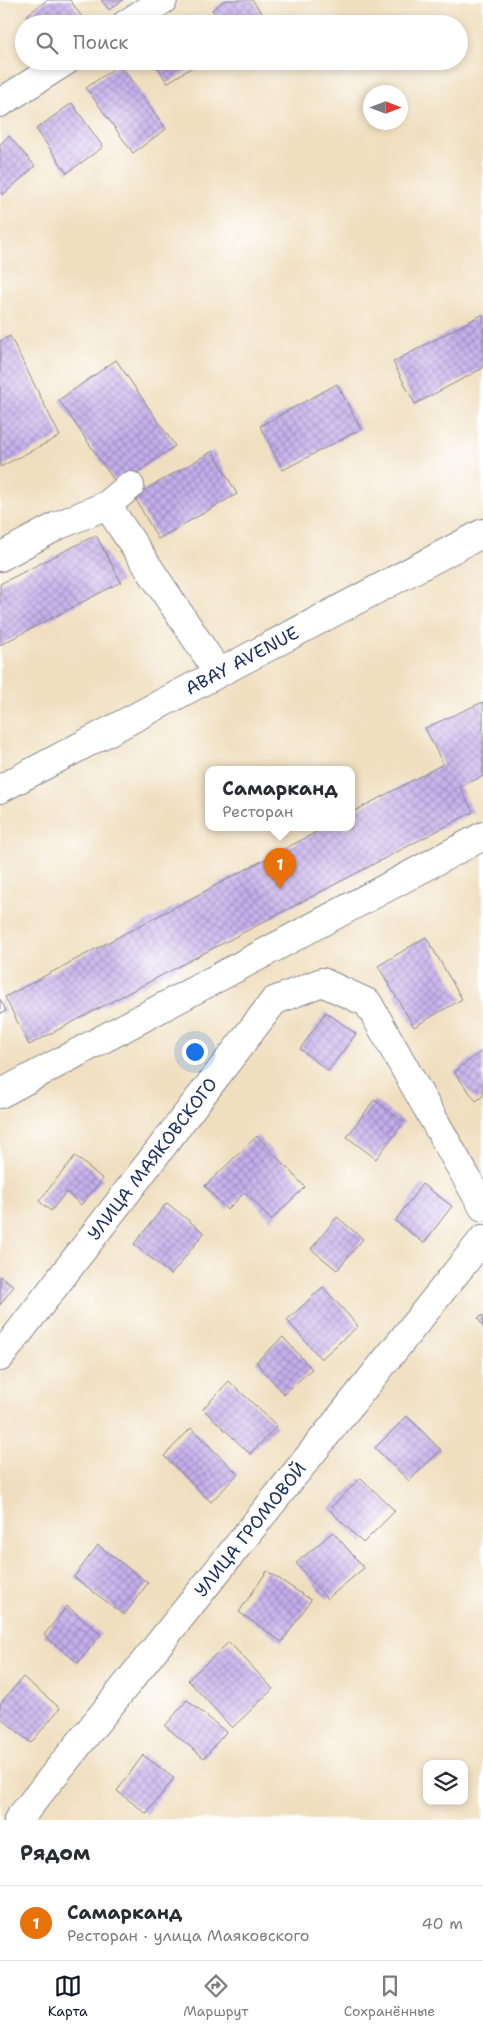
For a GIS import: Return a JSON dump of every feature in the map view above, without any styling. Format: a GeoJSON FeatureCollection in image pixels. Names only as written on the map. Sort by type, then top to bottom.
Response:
{"type":"FeatureCollection","features":[{"type":"Feature","properties":{"kind":"street"},"geometry":{"type":"LineString","coordinates":[[140,15],[164,0]]}},
{"type":"Feature","properties":{"kind":"street"},"geometry":{"type":"LineString","coordinates":[[0,103],[52,70]]}},
{"type":"Feature","properties":{"kind":"street"},"geometry":{"type":"LineString","coordinates":[[0,557],[57,526],[106,505],[130,486]]}},
{"type":"Feature","properties":{"kind":"street"},"geometry":{"type":"LineString","coordinates":[[106,505],[218,672]]}},
{"type":"Feature","properties":{"kind":"street","name":"ABAY AVENUE"},"geometry":{"type":"LineString","coordinates":[[0,789],[483,533]]}},
{"type":"Feature","properties":{"kind":"street"},"geometry":{"type":"LineString","coordinates":[[0,1094],[483,836]]}},
{"type":"Feature","properties":{"kind":"street","name":"УЛИЦА МАЯКОВСКОГО"},"geometry":{"type":"LineString","coordinates":[[0,1357],[274,1001],[322,982],[368,1003],[483,1207]]}},
{"type":"Feature","properties":{"kind":"street","name":"УЛИЦА ГРОМОВОЙ"},"geometry":{"type":"LineString","coordinates":[[18,1820],[483,1239]]}},
{"type":"Feature","properties":{"kind":"building"},"geometry":{"type":"Polygon","coordinates":[[[47,0],[70,0],[81,15],[27,15],[47,0]]]}},
{"type":"Feature","properties":{"kind":"building"},"geometry":{"type":"Polygon","coordinates":[[[101,0],[123,0],[109,10],[101,0]]]}},
{"type":"Feature","properties":{"kind":"building"},"geometry":{"type":"Polygon","coordinates":[[[225,0],[252,0],[263,15],[216,15],[212,10],[225,0]]]}},
{"type":"Feature","properties":{"kind":"building"},"geometry":{"type":"Polygon","coordinates":[[[112,70],[124,70],[166,129],[133,153],[86,88],[112,70]]]}},
{"type":"Feature","properties":{"kind":"building"},"geometry":{"type":"Polygon","coordinates":[[[159,70],[188,70],[167,83],[159,70]]]}},
{"type":"Feature","properties":{"kind":"building"},"geometry":{"type":"Polygon","coordinates":[[[72,103],[103,147],[67,173],[36,129],[72,103]]]}},
{"type":"Feature","properties":{"kind":"building"},"geometry":{"type":"Polygon","coordinates":[[[9,136],[35,166],[3,195],[0,191],[0,144],[9,136]]]}},
{"type":"Feature","properties":{"kind":"building"},"geometry":{"type":"Polygon","coordinates":[[[483,314],[483,368],[415,404],[393,362],[483,314]]]}},
{"type":"Feature","properties":{"kind":"building"},"geometry":{"type":"Polygon","coordinates":[[[10,336],[60,436],[0,467],[0,341],[10,336]]]}},
{"type":"Feature","properties":{"kind":"building"},"geometry":{"type":"Polygon","coordinates":[[[116,360],[175,446],[118,486],[59,400],[116,360]]]}},
{"type":"Feature","properties":{"kind":"building"},"geometry":{"type":"Polygon","coordinates":[[[337,384],[361,429],[283,470],[260,426],[337,384]]]}},
{"type":"Feature","properties":{"kind":"building"},"geometry":{"type":"Polygon","coordinates":[[[213,451],[237,494],[158,539],[134,496],[213,451]]]}},
{"type":"Feature","properties":{"kind":"building"},"geometry":{"type":"Polygon","coordinates":[[[96,535],[121,582],[0,645],[0,584],[96,535]]]}},
{"type":"Feature","properties":{"kind":"building"},"geometry":{"type":"Polygon","coordinates":[[[483,702],[483,776],[460,787],[473,812],[29,1045],[5,997],[318,831],[355,831],[355,811],[443,764],[425,728],[483,702]]]}},
{"type":"Feature","properties":{"kind":"building"},"geometry":{"type":"Polygon","coordinates":[[[426,937],[462,999],[414,1027],[378,966],[426,937]]]}},
{"type":"Feature","properties":{"kind":"building"},"geometry":{"type":"Polygon","coordinates":[[[0,999],[6,1011],[0,1014],[0,999]]]}},
{"type":"Feature","properties":{"kind":"building"},"geometry":{"type":"Polygon","coordinates":[[[326,1012],[356,1034],[328,1071],[300,1049],[326,1012]]]}},
{"type":"Feature","properties":{"kind":"building"},"geometry":{"type":"Polygon","coordinates":[[[483,1050],[483,1096],[476,1101],[454,1072],[483,1050]]]}},
{"type":"Feature","properties":{"kind":"building"},"geometry":{"type":"Polygon","coordinates":[[[374,1100],[404,1122],[376,1159],[347,1137],[374,1100]]]}},
{"type":"Feature","properties":{"kind":"building"},"geometry":{"type":"Polygon","coordinates":[[[257,1136],[305,1187],[271,1220],[245,1192],[227,1210],[205,1186],[257,1136]]]}},
{"type":"Feature","properties":{"kind":"building"},"geometry":{"type":"Polygon","coordinates":[[[75,1156],[103,1179],[81,1205],[66,1192],[51,1211],[39,1201],[75,1156]]]}},
{"type":"Feature","properties":{"kind":"building"},"geometry":{"type":"Polygon","coordinates":[[[422,1184],[452,1206],[424,1243],[395,1221],[422,1184]]]}},
{"type":"Feature","properties":{"kind":"building"},"geometry":{"type":"Polygon","coordinates":[[[167,1203],[204,1233],[171,1275],[134,1244],[167,1203]]]}},
{"type":"Feature","properties":{"kind":"building"},"geometry":{"type":"Polygon","coordinates":[[[337,1217],[363,1239],[337,1270],[311,1249],[337,1217]]]}},
{"type":"Feature","properties":{"kind":"building"},"geometry":{"type":"Polygon","coordinates":[[[0,1276],[14,1286],[0,1305],[0,1276]]]}},
{"type":"Feature","properties":{"kind":"building"},"geometry":{"type":"Polygon","coordinates":[[[323,1287],[358,1326],[321,1359],[287,1320],[323,1287]]]}},
{"type":"Feature","properties":{"kind":"building"},"geometry":{"type":"Polygon","coordinates":[[[483,1315],[483,1327],[478,1318],[483,1315]]]}},
{"type":"Feature","properties":{"kind":"building"},"geometry":{"type":"Polygon","coordinates":[[[283,1337],[312,1369],[284,1394],[256,1362],[283,1337]]]}},
{"type":"Feature","properties":{"kind":"building"},"geometry":{"type":"Polygon","coordinates":[[[229,1381],[277,1426],[250,1454],[203,1409],[229,1381]]]}},
{"type":"Feature","properties":{"kind":"building"},"geometry":{"type":"Polygon","coordinates":[[[407,1416],[441,1450],[409,1481],[375,1448],[407,1416]]]}},
{"type":"Feature","properties":{"kind":"building"},"geometry":{"type":"Polygon","coordinates":[[[191,1428],[238,1474],[211,1502],[164,1456],[191,1428]]]}},
{"type":"Feature","properties":{"kind":"building"},"geometry":{"type":"Polygon","coordinates":[[[361,1478],[395,1511],[363,1543],[329,1509],[361,1478]]]}},
{"type":"Feature","properties":{"kind":"building"},"geometry":{"type":"Polygon","coordinates":[[[333,1532],[364,1568],[327,1599],[296,1563],[333,1532]]]}},
{"type":"Feature","properties":{"kind":"building"},"geometry":{"type":"Polygon","coordinates":[[[98,1545],[148,1583],[124,1615],[74,1577],[98,1545]]]}},
{"type":"Feature","properties":{"kind":"building"},"geometry":{"type":"Polygon","coordinates":[[[267,1571],[311,1600],[282,1642],[239,1612],[267,1571]]]}},
{"type":"Feature","properties":{"kind":"building"},"geometry":{"type":"Polygon","coordinates":[[[67,1606],[101,1634],[78,1663],[44,1635],[67,1606]]]}},
{"type":"Feature","properties":{"kind":"building"},"geometry":{"type":"Polygon","coordinates":[[[229,1642],[273,1689],[232,1728],[188,1680],[229,1642]]]}},
{"type":"Feature","properties":{"kind":"building"},"geometry":{"type":"Polygon","coordinates":[[[23,1677],[60,1708],[31,1743],[0,1717],[0,1704],[23,1677]]]}},
{"type":"Feature","properties":{"kind":"building"},"geometry":{"type":"Polygon","coordinates":[[[187,1700],[226,1732],[204,1758],[165,1726],[187,1700]]]}},
{"type":"Feature","properties":{"kind":"building"},"geometry":{"type":"Polygon","coordinates":[[[143,1755],[174,1778],[147,1814],[117,1791],[143,1755]]]}},
{"type":"Feature","properties":{"kind":"place","name":"Самарканд"},"geometry":{"type":"Point","coordinates":[280,889]}}]}
